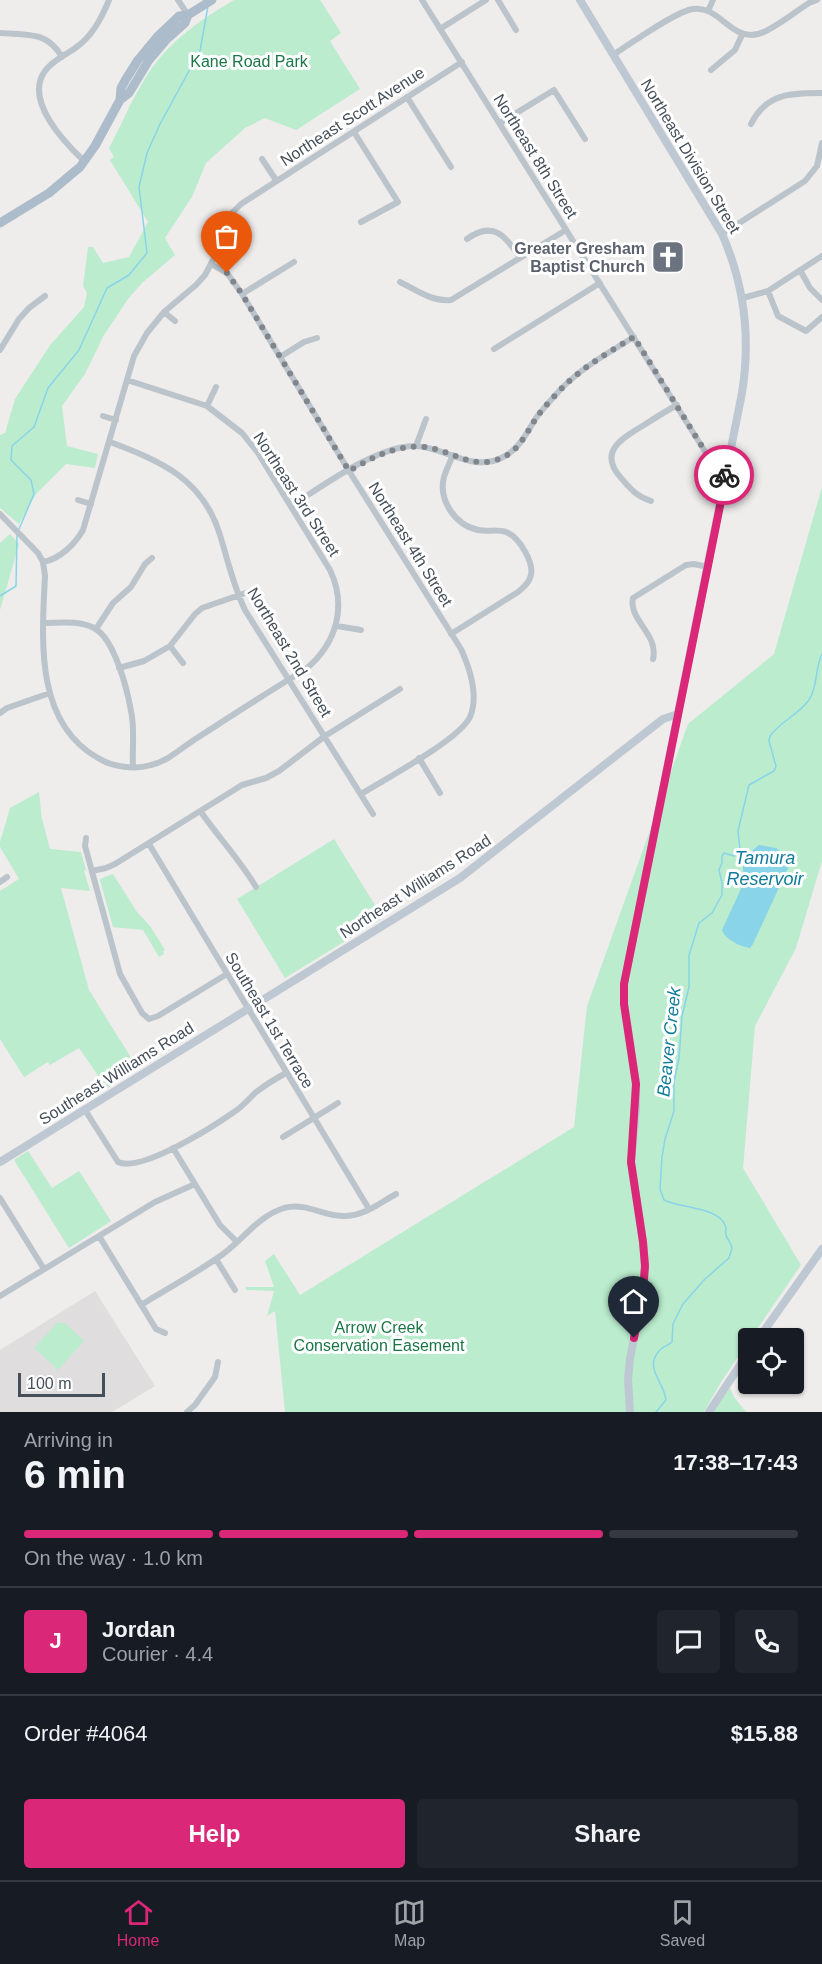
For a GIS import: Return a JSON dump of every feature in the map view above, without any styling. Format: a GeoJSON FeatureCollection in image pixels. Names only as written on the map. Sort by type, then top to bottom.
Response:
{"type":"FeatureCollection","features":[{"type":"Feature","properties":{"kind":"main road"},"geometry":{"type":"LineString","coordinates":[[0,224],[57,187],[84,161],[107,127],[120,100],[121,88],[147,48],[179,16],[188,15],[212,0]]}},
{"type":"Feature","properties":{"kind":"street"},"geometry":{"type":"LineString","coordinates":[[84,161],[60,136],[39,98],[39,89],[42,76],[48,66],[79,45],[91,33],[102,17],[108,0]]}},
{"type":"Feature","properties":{"kind":"street"},"geometry":{"type":"LineString","coordinates":[[178,0],[188,15]]}},
{"type":"Feature","properties":{"kind":"street","name":"Northeast 8th Street"},"geometry":{"type":"LineString","coordinates":[[422,0],[716,469],[726,476]]}},
{"type":"Feature","properties":{"kind":"street"},"geometry":{"type":"LineString","coordinates":[[440,29],[486,0]]}},
{"type":"Feature","properties":{"kind":"street"},"geometry":{"type":"LineString","coordinates":[[498,0],[516,30]]}},
{"type":"Feature","properties":{"kind":"street","name":"Northeast Division Street"},"geometry":{"type":"LineString","coordinates":[[580,0],[722,234],[734,263],[743,298],[747,340],[746,372],[623,990],[636,1084],[631,1162],[645,1266],[643,1291],[630,1359],[628,1379],[630,1412]]}},
{"type":"Feature","properties":{"kind":"street"},"geometry":{"type":"LineString","coordinates":[[708,11],[713,0]]}},
{"type":"Feature","properties":{"kind":"street"},"geometry":{"type":"LineString","coordinates":[[613,55],[685,11],[696,9],[708,11],[742,35],[757,35],[809,3],[818,0]]}},
{"type":"Feature","properties":{"kind":"street"},"geometry":{"type":"LineString","coordinates":[[0,33],[47,39],[56,46],[62,57]]}},
{"type":"Feature","properties":{"kind":"street"},"geometry":{"type":"LineString","coordinates":[[711,70],[735,50],[742,35]]}},
{"type":"Feature","properties":{"kind":"street","name":"Northeast Scott Avenue"},"geometry":{"type":"LineString","coordinates":[[211,264],[216,251],[217,239],[226,220],[241,204],[462,62]]}},
{"type":"Feature","properties":{"kind":"street"},"geometry":{"type":"LineString","coordinates":[[500,123],[554,90],[585,139]]}},
{"type":"Feature","properties":{"kind":"street"},"geometry":{"type":"LineString","coordinates":[[751,124],[763,106],[778,98],[794,93],[822,93]]}},
{"type":"Feature","properties":{"kind":"street"},"geometry":{"type":"LineString","coordinates":[[407,97],[451,167]]}},
{"type":"Feature","properties":{"kind":"street"},"geometry":{"type":"LineString","coordinates":[[354,132],[398,202],[361,222]]}},
{"type":"Feature","properties":{"kind":"street"},"geometry":{"type":"LineString","coordinates":[[722,234],[805,181],[818,166],[822,143]]}},
{"type":"Feature","properties":{"kind":"street"},"geometry":{"type":"LineString","coordinates":[[262,159],[276,180]]}},
{"type":"Feature","properties":{"kind":"street"},"geometry":{"type":"LineString","coordinates":[[400,282],[438,300],[451,300],[566,230]]}},
{"type":"Feature","properties":{"kind":"street"},"geometry":{"type":"LineString","coordinates":[[467,239],[482,231],[497,232],[510,241],[520,258]]}},
{"type":"Feature","properties":{"kind":"street"},"geometry":{"type":"LineString","coordinates":[[743,298],[768,291],[822,256]]}},
{"type":"Feature","properties":{"kind":"street"},"geometry":{"type":"LineString","coordinates":[[242,294],[294,262]]}},
{"type":"Feature","properties":{"kind":"street"},"geometry":{"type":"LineString","coordinates":[[43,562],[56,557],[76,541],[86,524],[127,380],[140,344],[164,312],[196,285],[211,264]]}},
{"type":"Feature","properties":{"kind":"street","name":"Northeast 4th Street"},"geometry":{"type":"LineString","coordinates":[[211,264],[227,273],[242,294],[466,662],[473,693],[470,717],[457,734],[361,794]]}},
{"type":"Feature","properties":{"kind":"street"},"geometry":{"type":"LineString","coordinates":[[800,270],[810,288],[822,300]]}},
{"type":"Feature","properties":{"kind":"street"},"geometry":{"type":"LineString","coordinates":[[494,349],[600,283]]}},
{"type":"Feature","properties":{"kind":"street"},"geometry":{"type":"LineString","coordinates":[[768,291],[780,318],[806,331],[822,317]]}},
{"type":"Feature","properties":{"kind":"street"},"geometry":{"type":"LineString","coordinates":[[0,350],[19,319],[45,296]]}},
{"type":"Feature","properties":{"kind":"street"},"geometry":{"type":"LineString","coordinates":[[164,312],[175,321]]}},
{"type":"Feature","properties":{"kind":"street"},"geometry":{"type":"LineString","coordinates":[[291,506],[377,455],[394,449],[416,446],[439,450],[472,462],[486,463],[498,460],[520,445],[538,416],[568,382],[592,363],[634,337]]}},
{"type":"Feature","properties":{"kind":"street"},"geometry":{"type":"LineString","coordinates":[[280,357],[304,342],[317,338]]}},
{"type":"Feature","properties":{"kind":"street","name":"Northeast 3rd Street"},"geometry":{"type":"LineString","coordinates":[[127,380],[207,405],[230,422],[258,453],[330,570],[339,603],[337,626],[325,648],[306,669],[167,759],[150,766],[133,767]]}},
{"type":"Feature","properties":{"kind":"street"},"geometry":{"type":"LineString","coordinates":[[207,405],[216,387]]}},
{"type":"Feature","properties":{"kind":"street"},"geometry":{"type":"LineString","coordinates":[[651,501],[638,496],[616,472],[613,466],[613,452],[620,440],[677,405]]}},
{"type":"Feature","properties":{"kind":"street"},"geometry":{"type":"LineString","coordinates":[[103,416],[116,420]]}},
{"type":"Feature","properties":{"kind":"street"},"geometry":{"type":"LineString","coordinates":[[416,446],[426,419]]}},
{"type":"Feature","properties":{"kind":"street","name":"Northeast 2nd Street"},"geometry":{"type":"LineString","coordinates":[[110,442],[161,463],[178,473],[205,501],[215,521],[244,610],[373,814]]}},
{"type":"Feature","properties":{"kind":"street"},"geometry":{"type":"LineString","coordinates":[[451,634],[526,586],[532,571],[531,564],[519,543],[510,534],[504,531],[483,531],[470,528],[459,521],[450,510],[444,498],[443,484],[453,455]]}},
{"type":"Feature","properties":{"kind":"street"},"geometry":{"type":"LineString","coordinates":[[78,500],[91,504]]}},
{"type":"Feature","properties":{"kind":"street"},"geometry":{"type":"LineString","coordinates":[[0,514],[38,553],[43,562],[45,576],[43,623],[45,675],[60,717],[76,743],[102,761],[133,767],[132,712],[108,640],[96,629],[82,624],[43,623]]}},
{"type":"Feature","properties":{"kind":"street"},"geometry":{"type":"LineString","coordinates":[[96,629],[113,603],[131,587],[145,564],[152,558]]}},
{"type":"Feature","properties":{"kind":"street"},"geometry":{"type":"LineString","coordinates":[[653,659],[653,645],[633,609],[633,598],[686,566],[694,564],[708,567]]}},
{"type":"Feature","properties":{"kind":"street"},"geometry":{"type":"LineString","coordinates":[[119,668],[144,661],[170,646],[202,608],[256,588]]}},
{"type":"Feature","properties":{"kind":"street"},"geometry":{"type":"LineString","coordinates":[[337,626],[361,630]]}},
{"type":"Feature","properties":{"kind":"street"},"geometry":{"type":"LineString","coordinates":[[170,646],[183,663]]}},
{"type":"Feature","properties":{"kind":"street"},"geometry":{"type":"LineString","coordinates":[[92,871],[115,864],[242,785],[266,778],[279,771],[325,736],[400,689]]}},
{"type":"Feature","properties":{"kind":"street"},"geometry":{"type":"LineString","coordinates":[[0,713],[7,708],[50,693]]}},
{"type":"Feature","properties":{"kind":"street","name":"Northeast Williams Road"},"geometry":{"type":"LineString","coordinates":[[248,1009],[466,874],[663,719],[678,714]]}},
{"type":"Feature","properties":{"kind":"street"},"geometry":{"type":"LineString","coordinates":[[71,749],[76,743]]}},
{"type":"Feature","properties":{"kind":"street"},"geometry":{"type":"LineString","coordinates":[[419,758],[441,793]]}},
{"type":"Feature","properties":{"kind":"street"},"geometry":{"type":"LineString","coordinates":[[201,812],[244,866],[256,887]]}},
{"type":"Feature","properties":{"kind":"street"},"geometry":{"type":"LineString","coordinates":[[86,838],[85,846],[120,974],[142,1013],[149,1019],[158,1016],[227,975]]}},
{"type":"Feature","properties":{"kind":"street","name":"Southeast 1st Terrace"},"geometry":{"type":"LineString","coordinates":[[149,844],[369,1209]]}},
{"type":"Feature","properties":{"kind":"street"},"geometry":{"type":"LineString","coordinates":[[0,882],[7,878]]}},
{"type":"Feature","properties":{"kind":"street","name":"Southeast Williams Road"},"geometry":{"type":"LineString","coordinates":[[0,1162],[248,1009]]}},
{"type":"Feature","properties":{"kind":"street"},"geometry":{"type":"LineString","coordinates":[[85,1110],[118,1162],[130,1165],[173,1148],[236,1111],[268,1084],[286,1073]]}},
{"type":"Feature","properties":{"kind":"street"},"geometry":{"type":"LineString","coordinates":[[283,1137],[338,1103]]}},
{"type":"Feature","properties":{"kind":"street"},"geometry":{"type":"LineString","coordinates":[[173,1148],[220,1225],[237,1242]]}},
{"type":"Feature","properties":{"kind":"street"},"geometry":{"type":"LineString","coordinates":[[0,1296],[155,1202],[195,1184]]}},
{"type":"Feature","properties":{"kind":"street"},"geometry":{"type":"LineString","coordinates":[[141,1305],[216,1259],[254,1225],[283,1208],[299,1206],[335,1216],[349,1216],[369,1209],[396,1194]]}},
{"type":"Feature","properties":{"kind":"street"},"geometry":{"type":"LineString","coordinates":[[0,1198],[44,1269]]}},
{"type":"Feature","properties":{"kind":"street"},"geometry":{"type":"LineString","coordinates":[[99,1236],[156,1329],[165,1333]]}},
{"type":"Feature","properties":{"kind":"street"},"geometry":{"type":"LineString","coordinates":[[766,1328],[822,1249]]}},
{"type":"Feature","properties":{"kind":"street"},"geometry":{"type":"LineString","coordinates":[[216,1259],[235,1290]]}},
{"type":"Feature","properties":{"kind":"street"},"geometry":{"type":"LineString","coordinates":[[187,1412],[195,1405],[215,1377],[218,1362]]}},
{"type":"Feature","properties":{"kind":"street"},"geometry":{"type":"LineString","coordinates":[[709,1412],[738,1368]]}},
{"type":"Feature","properties":{"kind":"shaded area"},"geometry":{"type":"Polygon","coordinates":[[[95,1291],[155,1386],[112,1412],[0,1412],[0,1350],[95,1291]]]}},
{"type":"Feature","properties":{"kind":"green space","name":"Kane Road Park"},"geometry":{"type":"Polygon","coordinates":[[[234,0],[320,0],[341,33],[330,41],[360,89],[296,130],[265,118],[245,128],[206,163],[192,197],[165,238],[175,255],[142,283],[128,299],[104,335],[85,374],[62,406],[67,446],[98,454],[95,468],[66,464],[36,494],[19,524],[0,508],[0,435],[5,433],[15,399],[51,344],[84,307],[87,293],[83,286],[88,247],[93,247],[103,263],[129,257],[148,222],[110,160],[114,157],[109,148],[138,90],[161,56],[183,35],[234,0]]]}},
{"type":"Feature","properties":{"kind":"green space","name":"Arrow Creek Conservation Easement"},"geometry":{"type":"Polygon","coordinates":[[[822,487],[822,861],[796,948],[755,1026],[743,1168],[801,1265],[758,1328],[738,1328],[738,1357],[704,1412],[285,1412],[275,1311],[267,1316],[274,1291],[246,1290],[246,1287],[274,1287],[265,1261],[274,1254],[300,1295],[574,1127],[587,1006],[688,724],[774,654],[822,487]]]}},
{"type":"Feature","properties":{"kind":"green space"},"geometry":{"type":"Polygon","coordinates":[[[10,534],[19,544],[0,610],[0,543],[10,534]]]}},
{"type":"Feature","properties":{"kind":"green space"},"geometry":{"type":"Polygon","coordinates":[[[39,792],[42,819],[50,849],[81,852],[86,870],[84,871],[90,891],[61,888],[89,990],[138,1069],[101,1092],[104,1087],[103,1083],[79,1048],[50,1065],[48,1062],[24,1077],[0,1039],[0,891],[19,879],[0,847],[0,842],[10,808],[39,792]]]}},
{"type":"Feature","properties":{"kind":"green space"},"geometry":{"type":"Polygon","coordinates":[[[334,839],[383,918],[285,978],[237,899],[334,839]]]}},
{"type":"Feature","properties":{"kind":"green space"},"geometry":{"type":"Polygon","coordinates":[[[113,874],[165,950],[164,954],[159,957],[143,930],[113,927],[100,880],[113,874]]]}},
{"type":"Feature","properties":{"kind":"green space"},"geometry":{"type":"Polygon","coordinates":[[[28,1151],[52,1188],[79,1171],[111,1221],[69,1248],[14,1160],[28,1151]]]}},
{"type":"Feature","properties":{"kind":"green space"},"geometry":{"type":"Polygon","coordinates":[[[57,1323],[65,1323],[84,1341],[58,1370],[34,1348],[57,1323]]]}},
{"type":"Feature","properties":{"kind":"green space"},"geometry":{"type":"Polygon","coordinates":[[[730,1388],[746,1412],[713,1412],[730,1388]]]}},
{"type":"Feature","properties":{"kind":"water","name":"Tamura Reservoir"},"geometry":{"type":"Polygon","coordinates":[[[759,845],[776,848],[794,861],[789,866],[750,948],[734,942],[722,930],[745,880],[744,862],[759,845]]]}},
{"type":"Feature","properties":{"kind":"waterway"},"geometry":{"type":"LineString","coordinates":[[19,529],[34,494],[31,480],[11,460],[12,446],[34,427],[48,388],[79,350],[107,288],[129,275],[147,253],[139,187],[147,153],[160,124],[200,51],[208,6]]}},
{"type":"Feature","properties":{"kind":"waterway"},"geometry":{"type":"LineString","coordinates":[[0,596],[16,586],[17,533]]}},
{"type":"Feature","properties":{"kind":"waterway","name":"Beaver Creek"},"geometry":{"type":"LineString","coordinates":[[656,1412],[666,1400],[654,1369],[655,1357],[661,1349],[672,1342],[673,1324],[683,1304],[705,1279],[729,1258],[732,1248],[721,1219],[707,1211],[664,1200],[660,1189],[665,1139],[674,1111],[674,1082],[679,1058],[682,1016],[689,987],[689,955],[699,923],[712,913],[722,895],[719,870],[722,856],[724,853],[734,856],[740,850],[738,831],[749,785],[774,771],[776,766],[769,741],[770,736],[809,700],[814,689],[822,654]]}},
{"type":"Feature","properties":{"kind":"way so far"},"geometry":{"type":"LineString","coordinates":[[227,273],[349,471],[377,455],[402,447],[430,448],[472,462],[486,463],[498,460],[520,445],[538,416],[568,382],[592,363],[634,337],[716,469],[724,475]]}},
{"type":"Feature","properties":{"kind":"place","name":"Greater Gresham Baptist Church"},"geometry":{"type":"Point","coordinates":[668,257]}},
{"type":"Feature","properties":{"kind":"route"},"geometry":{"type":"LineString","coordinates":[[634,1338],[645,1266],[631,1162],[636,1084],[623,990],[726,476],[724,475]]}}]}
